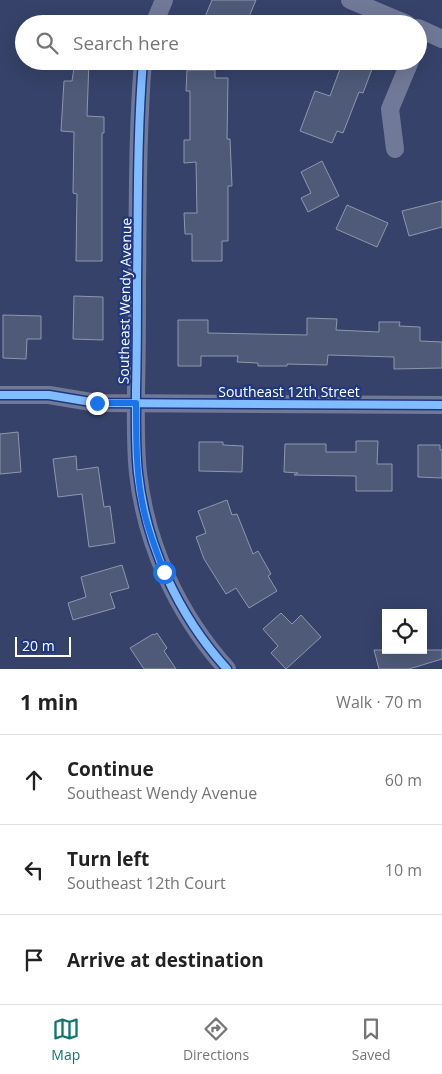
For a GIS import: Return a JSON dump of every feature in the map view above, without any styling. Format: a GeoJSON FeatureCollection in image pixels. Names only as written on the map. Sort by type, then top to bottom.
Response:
{"type":"FeatureCollection","features":[{"type":"Feature","properties":{"kind":"street"},"geometry":{"type":"LineString","coordinates":[[158,15],[164,0]]}},
{"type":"Feature","properties":{"kind":"street"},"geometry":{"type":"LineString","coordinates":[[350,0],[382,15]]}},
{"type":"Feature","properties":{"kind":"street"},"geometry":{"type":"LineString","coordinates":[[427,34],[442,38]]}},
{"type":"Feature","properties":{"kind":"street","name":"Southeast Wendy Avenue"},"geometry":{"type":"LineString","coordinates":[[142,70],[139,133],[136,403],[138,473],[145,515],[164,572],[187,617],[226,669]]}},
{"type":"Feature","properties":{"kind":"street"},"geometry":{"type":"LineString","coordinates":[[395,149],[390,109],[406,70]]}},
{"type":"Feature","properties":{"kind":"street","name":"Southeast 12th Street"},"geometry":{"type":"LineString","coordinates":[[0,395],[49,395],[97,403],[442,405]]}},
{"type":"Feature","properties":{"kind":"building"},"geometry":{"type":"Polygon","coordinates":[[[212,0],[256,0],[250,15],[206,15],[212,0]]]}},
{"type":"Feature","properties":{"kind":"building"},"geometry":{"type":"Polygon","coordinates":[[[74,70],[89,70],[87,116],[104,117],[104,133],[102,133],[102,261],[76,261],[77,194],[73,193],[74,132],[61,131],[64,81],[72,81],[74,70]]]}},
{"type":"Feature","properties":{"kind":"building"},"geometry":{"type":"Polygon","coordinates":[[[187,70],[215,70],[215,78],[228,78],[227,139],[230,139],[232,186],[228,186],[228,241],[222,241],[222,261],[192,261],[192,234],[185,234],[184,213],[197,213],[196,162],[184,163],[184,140],[190,140],[190,91],[186,91],[187,70]]]}},
{"type":"Feature","properties":{"kind":"building"},"geometry":{"type":"Polygon","coordinates":[[[340,70],[372,70],[363,93],[359,92],[343,133],[337,131],[332,143],[300,131],[315,91],[330,96],[340,70]]]}},
{"type":"Feature","properties":{"kind":"building"},"geometry":{"type":"Polygon","coordinates":[[[322,161],[339,196],[308,212],[301,198],[311,193],[301,172],[322,161]]]}},
{"type":"Feature","properties":{"kind":"building"},"geometry":{"type":"Polygon","coordinates":[[[442,201],[442,227],[409,236],[402,211],[442,201]]]}},
{"type":"Feature","properties":{"kind":"building"},"geometry":{"type":"Polygon","coordinates":[[[347,205],[388,223],[377,247],[336,229],[347,205]]]}},
{"type":"Feature","properties":{"kind":"building"},"geometry":{"type":"Polygon","coordinates":[[[74,296],[103,297],[103,340],[73,339],[74,296]]]}},
{"type":"Feature","properties":{"kind":"building"},"geometry":{"type":"Polygon","coordinates":[[[3,315],[41,316],[41,339],[27,339],[26,359],[3,358],[3,315]]]}},
{"type":"Feature","properties":{"kind":"building"},"geometry":{"type":"Polygon","coordinates":[[[307,318],[337,319],[336,330],[379,332],[379,322],[400,322],[399,326],[420,327],[420,341],[442,342],[442,368],[394,369],[394,357],[328,355],[327,365],[287,364],[287,366],[258,366],[258,363],[237,362],[238,356],[201,356],[201,366],[178,366],[178,320],[208,320],[208,333],[307,335],[307,318]]]}},
{"type":"Feature","properties":{"kind":"building"},"geometry":{"type":"Polygon","coordinates":[[[18,432],[21,472],[0,474],[0,434],[18,432]]]}},
{"type":"Feature","properties":{"kind":"building"},"geometry":{"type":"Polygon","coordinates":[[[356,441],[378,441],[377,464],[392,464],[392,491],[356,491],[356,476],[294,475],[298,473],[284,472],[285,444],[326,444],[326,452],[356,452],[356,441]]]}},
{"type":"Feature","properties":{"kind":"building"},"geometry":{"type":"Polygon","coordinates":[[[199,442],[223,442],[223,445],[243,446],[242,472],[199,471],[199,442]]]}},
{"type":"Feature","properties":{"kind":"building"},"geometry":{"type":"Polygon","coordinates":[[[418,445],[440,445],[440,450],[442,450],[442,478],[418,477],[418,445]]]}},
{"type":"Feature","properties":{"kind":"building"},"geometry":{"type":"Polygon","coordinates":[[[76,456],[77,470],[98,467],[104,507],[110,506],[115,543],[89,547],[82,494],[58,497],[53,459],[76,456]]]}},
{"type":"Feature","properties":{"kind":"building"},"geometry":{"type":"Polygon","coordinates":[[[227,500],[232,515],[237,514],[253,554],[258,551],[271,574],[268,576],[277,591],[249,608],[236,588],[226,594],[204,559],[196,537],[206,533],[198,511],[227,500]]]}},
{"type":"Feature","properties":{"kind":"building"},"geometry":{"type":"Polygon","coordinates":[[[122,565],[129,588],[110,593],[115,608],[73,620],[68,603],[86,597],[81,577],[122,565]]]}},
{"type":"Feature","properties":{"kind":"building"},"geometry":{"type":"Polygon","coordinates":[[[281,613],[292,624],[301,615],[321,637],[286,669],[271,653],[278,646],[263,629],[281,613]]]}},
{"type":"Feature","properties":{"kind":"building"},"geometry":{"type":"Polygon","coordinates":[[[157,633],[167,648],[164,651],[176,669],[144,669],[130,648],[157,633]]]}},
{"type":"Feature","properties":{"kind":"building"},"geometry":{"type":"Polygon","coordinates":[[[374,650],[382,650],[382,654],[427,654],[427,650],[442,650],[442,659],[409,669],[379,669],[374,650]]]}},
{"type":"Feature","properties":{"kind":"cycle path"},"geometry":{"type":"LineString","coordinates":[[143,70],[138,200],[136,421],[138,473],[148,526],[167,578],[194,626],[227,669]]}},
{"type":"Feature","properties":{"kind":"cycle path"},"geometry":{"type":"LineString","coordinates":[[0,395],[49,395],[97,403],[442,405]]}},
{"type":"Feature","properties":{"kind":"route"},"geometry":{"type":"LineString","coordinates":[[97,403],[136,403],[136,448],[142,498],[147,523],[164,572]]}}]}
